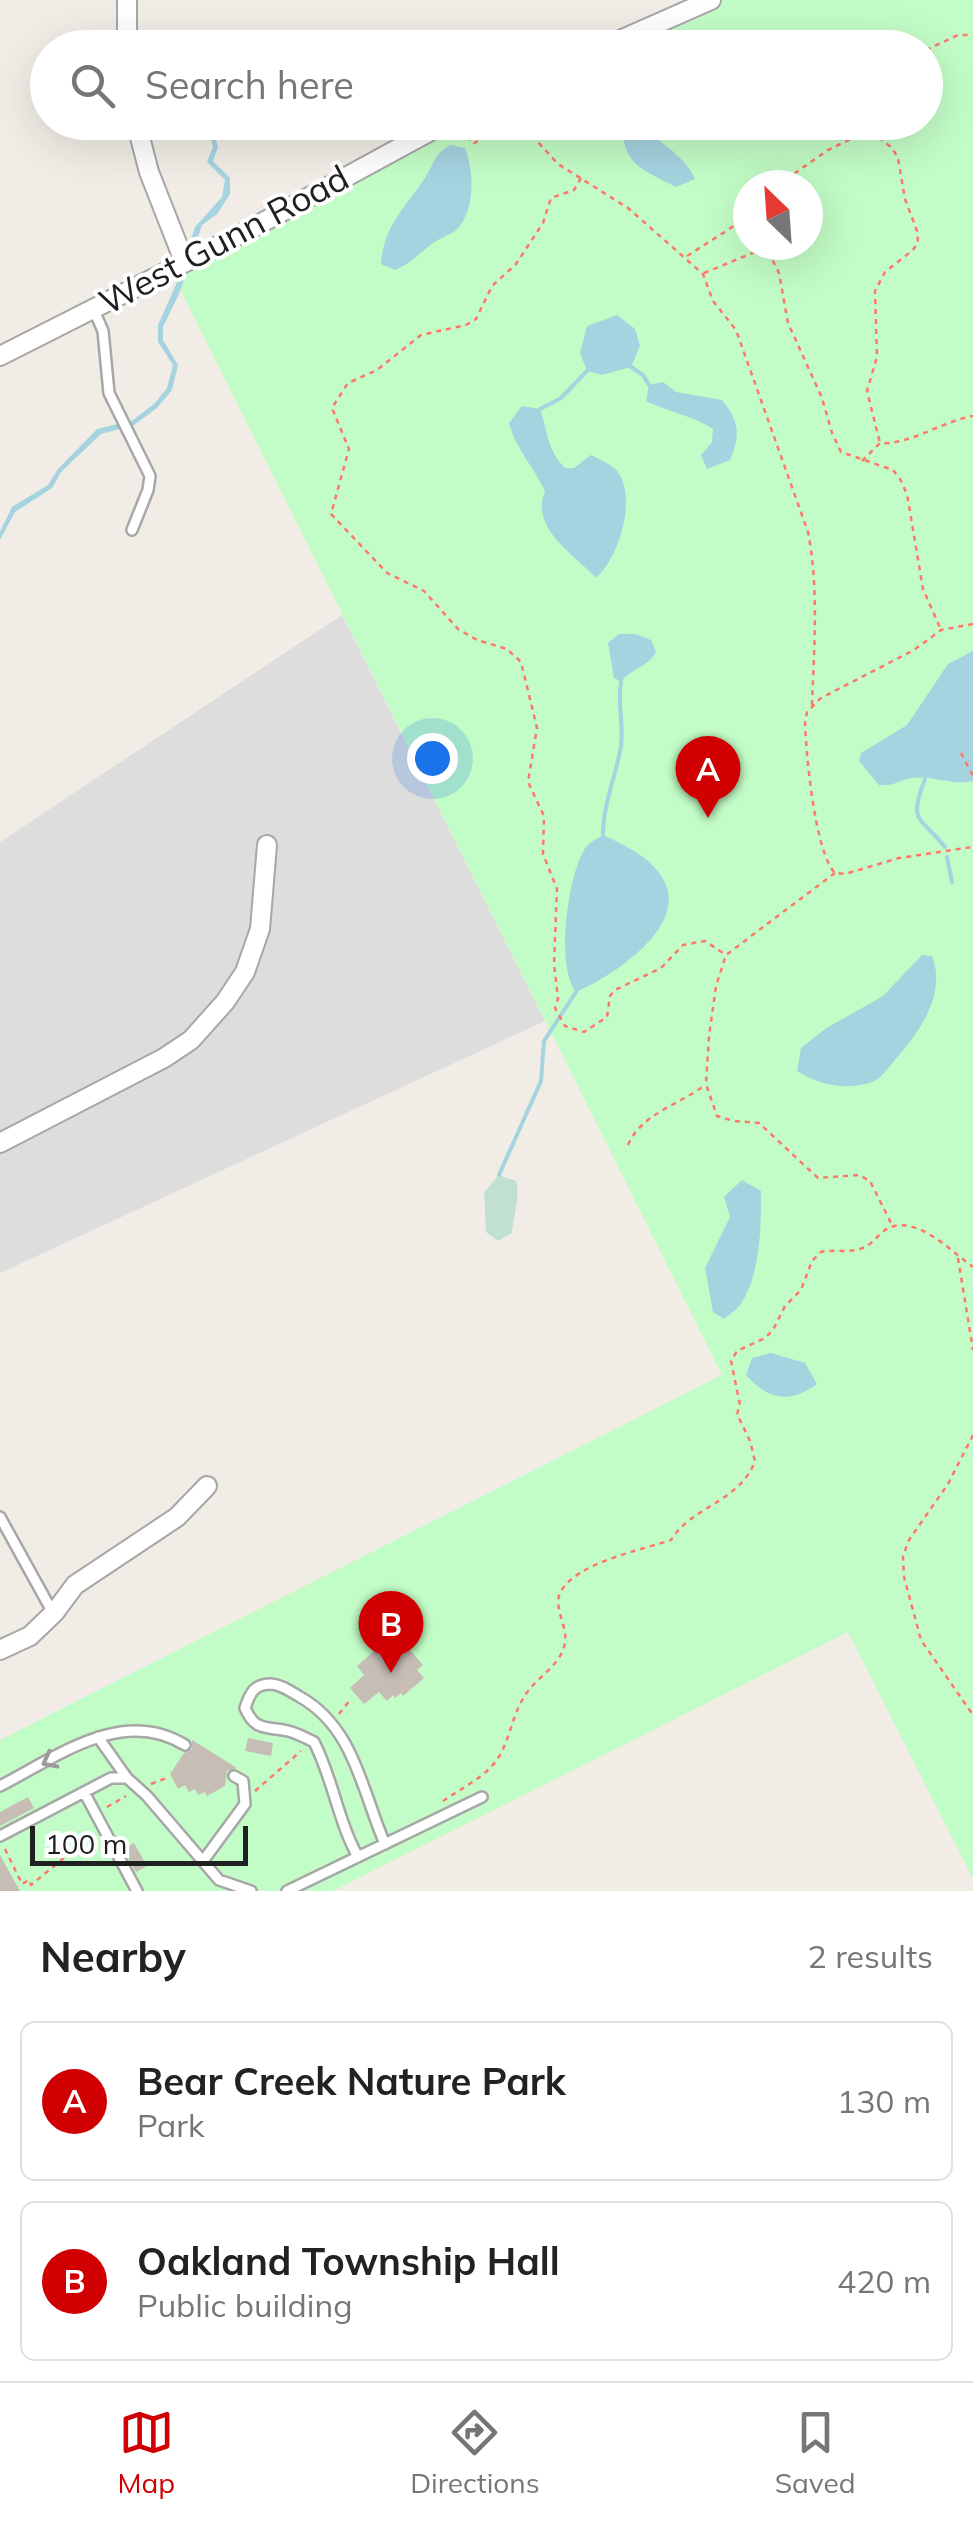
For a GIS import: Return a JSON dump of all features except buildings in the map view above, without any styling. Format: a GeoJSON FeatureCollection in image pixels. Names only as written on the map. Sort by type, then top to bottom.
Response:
{"type":"FeatureCollection","features":[{"type":"Feature","properties":{"kind":"street"},"geometry":{"type":"LineString","coordinates":[[127,0],[127,30]]}},
{"type":"Feature","properties":{"kind":"street"},"geometry":{"type":"LineString","coordinates":[[643,30],[712,0]]}},
{"type":"Feature","properties":{"kind":"street"},"geometry":{"type":"LineString","coordinates":[[141,140],[149,172],[184,260]]}},
{"type":"Feature","properties":{"kind":"street","name":"West Gunn Road"},"geometry":{"type":"LineString","coordinates":[[0,356],[241,234],[414,140]]}},
{"type":"Feature","properties":{"kind":"street"},"geometry":{"type":"LineString","coordinates":[[0,1144],[164,1058],[191,1040],[225,1002],[245,972],[260,929],[267,845]]}},
{"type":"Feature","properties":{"kind":"street"},"geometry":{"type":"LineString","coordinates":[[0,1650],[30,1636],[84,1578],[176,1517],[207,1486]]}},
{"type":"Feature","properties":{"kind":"lane"},"geometry":{"type":"LineString","coordinates":[[93,308],[103,331],[109,394],[150,476],[132,530]]}},
{"type":"Feature","properties":{"kind":"lane"},"geometry":{"type":"LineString","coordinates":[[0,1517],[53,1613]]}},
{"type":"Feature","properties":{"kind":"lane"},"geometry":{"type":"LineString","coordinates":[[358,1857],[345,1834],[323,1760],[311,1741],[285,1730],[266,1730],[250,1721],[245,1708],[250,1692],[261,1685],[278,1684],[313,1704],[331,1723],[354,1756],[367,1803],[385,1844]]}},
{"type":"Feature","properties":{"kind":"lane"},"geometry":{"type":"LineString","coordinates":[[0,1786],[113,1731],[145,1730],[174,1738],[185,1746]]}},
{"type":"Feature","properties":{"kind":"lane"},"geometry":{"type":"LineString","coordinates":[[98,1737],[128,1778],[219,1880],[251,1891]]}},
{"type":"Feature","properties":{"kind":"lane"},"geometry":{"type":"LineString","coordinates":[[203,1862],[245,1804],[243,1781],[234,1776]]}},
{"type":"Feature","properties":{"kind":"lane"},"geometry":{"type":"LineString","coordinates":[[0,1838],[110,1778],[128,1778]]}},
{"type":"Feature","properties":{"kind":"lane"},"geometry":{"type":"LineString","coordinates":[[84,1792],[137,1891]]}},
{"type":"Feature","properties":{"kind":"lane"},"geometry":{"type":"LineString","coordinates":[[288,1891],[482,1796]]}},
{"type":"Feature","properties":{"kind":"path"},"geometry":{"type":"LineString","coordinates":[[943,43],[973,35]]}},
{"type":"Feature","properties":{"kind":"path"},"geometry":{"type":"LineString","coordinates":[[535,140],[558,164],[628,208],[703,274],[713,301],[736,330],[808,532],[814,594],[812,705],[805,723],[806,745],[827,865],[835,873],[845,874],[899,858],[973,847]]}},
{"type":"Feature","properties":{"kind":"path"},"geometry":{"type":"LineString","coordinates":[[799,170],[851,140]]}},
{"type":"Feature","properties":{"kind":"path"},"geometry":{"type":"LineString","coordinates":[[880,443],[867,391],[877,357],[874,291],[885,272],[918,242],[898,158],[882,140]]}},
{"type":"Feature","properties":{"kind":"path"},"geometry":{"type":"LineString","coordinates":[[582,178],[574,190],[551,198],[543,223],[516,264],[492,286],[476,319],[421,334],[376,370],[348,383],[332,408],[349,449],[331,514],[387,573],[424,590],[458,629],[477,640],[507,649],[521,662],[537,728],[528,782],[544,816],[544,854],[557,889],[555,1008],[564,1026],[584,1032],[598,1023],[607,1016],[610,996],[615,990],[661,968],[683,945],[706,941],[726,955]]}},
{"type":"Feature","properties":{"kind":"path"},"geometry":{"type":"LineString","coordinates":[[686,258],[733,226]]}},
{"type":"Feature","properties":{"kind":"path"},"geometry":{"type":"LineString","coordinates":[[703,274],[736,260]]}},
{"type":"Feature","properties":{"kind":"path"},"geometry":{"type":"LineString","coordinates":[[772,260],[779,273],[788,323],[822,398],[837,445],[847,456],[893,470],[900,479],[924,589],[941,630]]}},
{"type":"Feature","properties":{"kind":"path"},"geometry":{"type":"LineString","coordinates":[[862,461],[880,443],[899,442],[973,416]]}},
{"type":"Feature","properties":{"kind":"path"},"geometry":{"type":"LineString","coordinates":[[812,705],[914,650],[941,630],[973,624]]}},
{"type":"Feature","properties":{"kind":"path"},"geometry":{"type":"LineString","coordinates":[[961,753],[973,776]]}},
{"type":"Feature","properties":{"kind":"path"},"geometry":{"type":"LineString","coordinates":[[835,873],[726,955],[716,986],[708,1036],[706,1084],[717,1116],[734,1122],[759,1123],[818,1178],[859,1174],[870,1181],[893,1226]]}},
{"type":"Feature","properties":{"kind":"path"},"geometry":{"type":"LineString","coordinates":[[628,1145],[634,1131],[648,1120],[706,1084]]}},
{"type":"Feature","properties":{"kind":"path"},"geometry":{"type":"LineString","coordinates":[[441,1802],[490,1768],[502,1754],[510,1724],[524,1696],[554,1665],[565,1646],[566,1630],[558,1602],[562,1589],[623,1553],[671,1540],[678,1528],[742,1486],[755,1461],[737,1414],[740,1405],[731,1360],[738,1351],[773,1330],[785,1306],[801,1290],[812,1261],[821,1252],[872,1244],[893,1226],[916,1228],[973,1267]]}},
{"type":"Feature","properties":{"kind":"path"},"geometry":{"type":"LineString","coordinates":[[958,1256],[973,1350]]}},
{"type":"Feature","properties":{"kind":"path"},"geometry":{"type":"LineString","coordinates":[[973,1435],[903,1556],[904,1577],[922,1640],[973,1716]]}},
{"type":"Feature","properties":{"kind":"path"},"geometry":{"type":"LineString","coordinates":[[331,1723],[350,1700]]}},
{"type":"Feature","properties":{"kind":"path"},"geometry":{"type":"LineString","coordinates":[[244,1796],[261,1788],[311,1741]]}},
{"type":"Feature","properties":{"kind":"path"},"geometry":{"type":"LineString","coordinates":[[96,1813],[169,1777]]}},
{"type":"Feature","properties":{"kind":"path"},"geometry":{"type":"LineString","coordinates":[[0,1838],[22,1884],[29,1880],[31,1885],[94,1834]]}},
{"type":"Feature","properties":{"kind":"shaded area"},"geometry":{"type":"Polygon","coordinates":[[[342,615],[545,1021],[0,1273],[0,842],[342,615]]]}},
{"type":"Feature","properties":{"kind":"green space"},"geometry":{"type":"Polygon","coordinates":[[[704,0],[973,0],[973,1879],[848,1632],[333,1891],[0,1891],[0,1740],[722,1375],[167,263],[419,140],[943,140],[943,30],[642,30],[704,0]]]}},
{"type":"Feature","properties":{"kind":"green space"},"geometry":{"type":"Polygon","coordinates":[[[499,1175],[516,1181],[518,1192],[512,1233],[498,1241],[486,1232],[484,1192],[499,1175]]]}},
{"type":"Feature","properties":{"kind":"water"},"geometry":{"type":"Polygon","coordinates":[[[211,140],[216,140],[218,147],[213,161],[230,178],[230,194],[217,214],[202,225],[179,294],[163,327],[163,340],[178,365],[172,390],[157,408],[134,425],[101,434],[61,472],[52,488],[15,512],[0,540],[12,507],[48,485],[58,469],[97,429],[133,420],[167,388],[173,365],[158,342],[158,325],[195,227],[222,197],[225,180],[207,162],[213,147],[211,140]]]}},
{"type":"Feature","properties":{"kind":"water"},"geometry":{"type":"Polygon","coordinates":[[[625,140],[658,140],[685,163],[695,179],[676,187],[636,164],[625,140]]]}},
{"type":"Feature","properties":{"kind":"water"},"geometry":{"type":"Polygon","coordinates":[[[450,145],[465,148],[470,168],[470,203],[462,223],[402,267],[395,270],[381,264],[386,239],[396,219],[436,157],[450,145]]]}},
{"type":"Feature","properties":{"kind":"water"},"geometry":{"type":"Polygon","coordinates":[[[617,315],[635,329],[640,346],[631,367],[602,375],[587,371],[580,353],[587,326],[617,315]]]}},
{"type":"Feature","properties":{"kind":"water"},"geometry":{"type":"Polygon","coordinates":[[[663,382],[676,392],[722,400],[736,428],[730,460],[707,469],[701,455],[712,442],[713,429],[646,401],[649,385],[663,382]]]}},
{"type":"Feature","properties":{"kind":"water"},"geometry":{"type":"Polygon","coordinates":[[[522,406],[540,409],[551,447],[565,468],[574,468],[591,455],[615,469],[623,483],[623,528],[612,557],[596,578],[548,529],[542,505],[545,491],[509,423],[522,406]]]}},
{"type":"Feature","properties":{"kind":"water"},"geometry":{"type":"Polygon","coordinates":[[[619,634],[651,640],[656,652],[621,682],[614,678],[608,643],[619,634]]]}},
{"type":"Feature","properties":{"kind":"water"},"geometry":{"type":"Polygon","coordinates":[[[973,651],[973,781],[920,777],[879,785],[859,761],[861,753],[907,725],[948,664],[973,651]]]}},
{"type":"Feature","properties":{"kind":"water"},"geometry":{"type":"Polygon","coordinates":[[[603,835],[640,855],[656,869],[667,888],[668,905],[653,937],[639,951],[623,965],[576,992],[566,963],[569,900],[584,850],[603,835]]]}},
{"type":"Feature","properties":{"kind":"water"},"geometry":{"type":"Polygon","coordinates":[[[922,955],[932,956],[936,970],[933,999],[913,1038],[881,1076],[862,1085],[843,1086],[814,1080],[797,1071],[801,1048],[825,1029],[883,996],[922,955]]]}},
{"type":"Feature","properties":{"kind":"water"},"geometry":{"type":"Polygon","coordinates":[[[742,1180],[761,1191],[759,1248],[748,1290],[740,1305],[724,1319],[713,1312],[705,1268],[730,1217],[724,1197],[742,1180]]]}},
{"type":"Feature","properties":{"kind":"water"},"geometry":{"type":"Polygon","coordinates":[[[771,1353],[805,1363],[817,1384],[788,1397],[763,1390],[746,1375],[752,1358],[771,1353]]]}},
{"type":"Feature","properties":{"kind":"waterway"},"geometry":{"type":"LineString","coordinates":[[631,367],[649,385]]}},
{"type":"Feature","properties":{"kind":"waterway"},"geometry":{"type":"LineString","coordinates":[[540,409],[561,398],[587,371]]}},
{"type":"Feature","properties":{"kind":"waterway"},"geometry":{"type":"LineString","coordinates":[[603,835],[621,746],[621,682]]}},
{"type":"Feature","properties":{"kind":"waterway"},"geometry":{"type":"LineString","coordinates":[[925,779],[917,804],[919,818],[945,847]]}},
{"type":"Feature","properties":{"kind":"waterway"},"geometry":{"type":"LineString","coordinates":[[947,857],[952,882]]}},
{"type":"Feature","properties":{"kind":"waterway"},"geometry":{"type":"LineString","coordinates":[[499,1175],[541,1081],[544,1041],[576,992]]}},
{"type":"Feature","properties":{"kind":"place","name":"Bear Creek Nature Park"},"geometry":{"type":"Point","coordinates":[708,818]}},
{"type":"Feature","properties":{"kind":"place","name":"Oakland Township Hall"},"geometry":{"type":"Point","coordinates":[391,1673]}}]}
